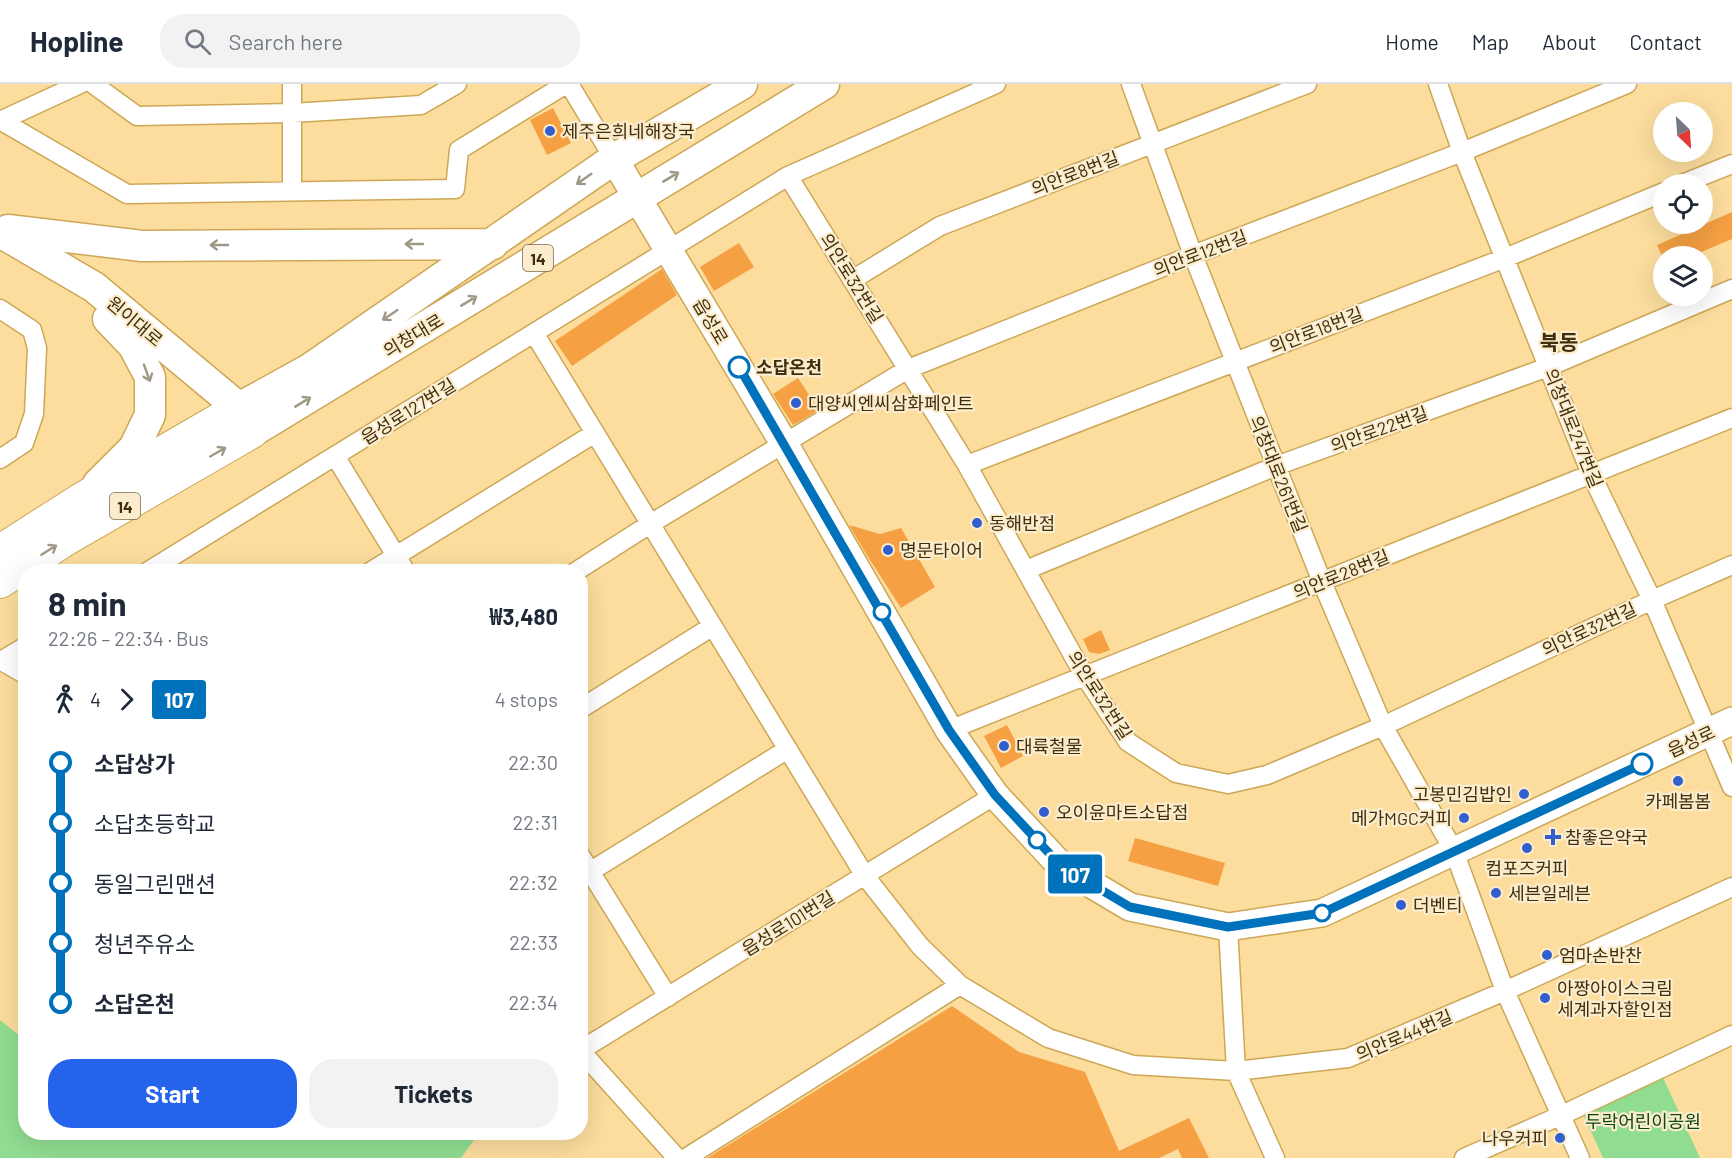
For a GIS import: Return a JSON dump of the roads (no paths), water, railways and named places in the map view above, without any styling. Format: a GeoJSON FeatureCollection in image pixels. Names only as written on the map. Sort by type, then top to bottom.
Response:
{"type":"FeatureCollection","features":[{"type":"Feature","properties":{"kind":"highway","name":"의창대로"},"geometry":{"type":"LineString","coordinates":[[0,551],[83,498],[245,420]]}},
{"type":"Feature","properties":{"kind":"highway","name":"의창대로"},"geometry":{"type":"LineString","coordinates":[[28,564],[245,420]]}},
{"type":"Feature","properties":{"kind":"highway","name":"의창대로"},"geometry":{"type":"LineString","coordinates":[[0,582],[18,570]]}},
{"type":"Feature","properties":{"kind":"main road","name":"의창대로"},"geometry":{"type":"LineString","coordinates":[[245,420],[308,370],[614,159],[742,84]]}},
{"type":"Feature","properties":{"kind":"main road","name":"의창대로"},"geometry":{"type":"LineString","coordinates":[[245,420],[637,198],[824,84]]}},
{"type":"Feature","properties":{"kind":"main road","name":"읍성로"},"geometry":{"type":"LineString","coordinates":[[614,159],[785,445],[949,730],[995,795],[1061,866],[1130,907],[1228,927],[1322,913],[1720,727]]}},
{"type":"Feature","properties":{"kind":"main road"},"geometry":{"type":"LineString","coordinates":[[0,232],[142,246],[493,244]]}},
{"type":"Feature","properties":{"kind":"main road"},"geometry":{"type":"LineString","coordinates":[[0,232],[28,256],[92,302],[134,345],[150,377],[150,415],[134,448],[83,498]]}},
{"type":"Feature","properties":{"kind":"main road","name":"원이대로"},"geometry":{"type":"LineString","coordinates":[[0,232],[94,287],[245,420]]}},
{"type":"Feature","properties":{"kind":"street"},"geometry":{"type":"LineString","coordinates":[[0,120],[80,84]]}},
{"type":"Feature","properties":{"kind":"street"},"geometry":{"type":"LineString","coordinates":[[93,84],[137,116],[292,113],[422,105],[457,84]]}},
{"type":"Feature","properties":{"kind":"street"},"geometry":{"type":"LineString","coordinates":[[292,84],[292,191]]}},
{"type":"Feature","properties":{"kind":"street"},"geometry":{"type":"LineString","coordinates":[[0,120],[127,194],[455,189],[459,150],[568,84],[614,159]]}},
{"type":"Feature","properties":{"kind":"street","name":"읍성로127번길"},"geometry":{"type":"LineString","coordinates":[[160,564],[789,176],[996,84]]}},
{"type":"Feature","properties":{"kind":"street","name":"의창대로261번길"},"geometry":{"type":"LineString","coordinates":[[1131,84],[1193,255],[1322,582],[1383,726],[1454,851],[1505,991],[1580,1158]]}},
{"type":"Feature","properties":{"kind":"street","name":"의안로8번길"},"geometry":{"type":"LineString","coordinates":[[852,280],[940,226],[1307,84]]}},
{"type":"Feature","properties":{"kind":"street","name":"의창대로247번길"},"geometry":{"type":"LineString","coordinates":[[1438,84],[1462,152],[1591,474],[1652,600],[1720,727],[1732,787]]}},
{"type":"Feature","properties":{"kind":"street","name":"의안로12번길"},"geometry":{"type":"LineString","coordinates":[[588,564],[908,369],[1193,255],[1462,152],[1627,84]]}},
{"type":"Feature","properties":{"kind":"street"},"geometry":{"type":"LineString","coordinates":[[1707,174],[1732,164]]}},
{"type":"Feature","properties":{"kind":"street","name":"의안로32번길"},"geometry":{"type":"LineString","coordinates":[[789,176],[967,465],[1084,675],[1128,742],[1176,773],[1228,784],[1267,775],[1383,726],[1732,565]]}},
{"type":"Feature","properties":{"kind":"street","name":"의안로18번길"},"geometry":{"type":"LineString","coordinates":[[967,465],[1505,258],[1653,197]]}},
{"type":"Feature","properties":{"kind":"street","name":"의안로22번길"},"geometry":{"type":"LineString","coordinates":[[1026,570],[1276,466],[1548,367],[1732,289]]}},
{"type":"Feature","properties":{"kind":"street"},"geometry":{"type":"LineString","coordinates":[[0,309],[32,330],[37,348],[34,414],[24,443],[0,459]]}},
{"type":"Feature","properties":{"kind":"street","name":"의안로44번길"},"geometry":{"type":"LineString","coordinates":[[534,333],[865,876],[920,946],[960,985],[1048,1038],[1133,1065],[1236,1071],[1348,1059],[1505,991],[1732,887]]}},
{"type":"Feature","properties":{"kind":"street","name":"의안로28번길"},"geometry":{"type":"LineString","coordinates":[[949,730],[1732,418]]}},
{"type":"Feature","properties":{"kind":"street"},"geometry":{"type":"LineString","coordinates":[[382,564],[595,432]]}},
{"type":"Feature","properties":{"kind":"street"},"geometry":{"type":"LineString","coordinates":[[335,456],[401,564]]}},
{"type":"Feature","properties":{"kind":"street"},"geometry":{"type":"LineString","coordinates":[[588,704],[713,626]]}},
{"type":"Feature","properties":{"kind":"street"},"geometry":{"type":"LineString","coordinates":[[18,651],[1,661],[18,671]]}},
{"type":"Feature","properties":{"kind":"street"},"geometry":{"type":"LineString","coordinates":[[591,872],[788,749]]}},
{"type":"Feature","properties":{"kind":"street","name":"읍성로101번길"},"geometry":{"type":"LineString","coordinates":[[588,1046],[995,795]]}},
{"type":"Feature","properties":{"kind":"street"},"geometry":{"type":"LineString","coordinates":[[588,867],[668,997]]}},
{"type":"Feature","properties":{"kind":"street"},"geometry":{"type":"LineString","coordinates":[[1228,927],[1236,1071],[1275,1158]]}},
{"type":"Feature","properties":{"kind":"street"},"geometry":{"type":"LineString","coordinates":[[686,1158],[960,985]]}},
{"type":"Feature","properties":{"kind":"street"},"geometry":{"type":"LineString","coordinates":[[1464,1158],[1732,1035]]}},
{"type":"Feature","properties":{"kind":"street"},"geometry":{"type":"LineString","coordinates":[[588,1058],[677,1158]]}},
{"type":"Feature","properties":{"kind":"place","name":"제주은희네해장국"},"geometry":{"type":"Point","coordinates":[550,131]}},
{"type":"Feature","properties":{"kind":"place","name":"소답온천"},"geometry":{"type":"Point","coordinates":[739,367]}},
{"type":"Feature","properties":{"kind":"place","name":"대양씨엔씨삼화페인트"},"geometry":{"type":"Point","coordinates":[796,403]}},
{"type":"Feature","properties":{"kind":"place","name":"동해반점"},"geometry":{"type":"Point","coordinates":[977,523]}},
{"type":"Feature","properties":{"kind":"place","name":"명문타이어"},"geometry":{"type":"Point","coordinates":[888,550]}},
{"type":"Feature","properties":{"kind":"place","name":"대륙철물"},"geometry":{"type":"Point","coordinates":[1004,746]}},
{"type":"Feature","properties":{"kind":"place","name":"카페봄봄"},"geometry":{"type":"Point","coordinates":[1678,781]}},
{"type":"Feature","properties":{"kind":"place","name":"고봉민김밥인"},"geometry":{"type":"Point","coordinates":[1524,794]}},
{"type":"Feature","properties":{"kind":"place","name":"오이윤마트소답점"},"geometry":{"type":"Point","coordinates":[1044,812]}},
{"type":"Feature","properties":{"kind":"place","name":"메가MGC커피"},"geometry":{"type":"Point","coordinates":[1464,818]}},
{"type":"Feature","properties":{"kind":"place","name":"참좋은약국"},"geometry":{"type":"Point","coordinates":[1553,837]}},
{"type":"Feature","properties":{"kind":"place","name":"컴포즈커피"},"geometry":{"type":"Point","coordinates":[1527,848]}},
{"type":"Feature","properties":{"kind":"place","name":"세븐일레븐"},"geometry":{"type":"Point","coordinates":[1496,893]}},
{"type":"Feature","properties":{"kind":"place","name":"더벤티"},"geometry":{"type":"Point","coordinates":[1401,905]}},
{"type":"Feature","properties":{"kind":"place","name":"엄마손반찬"},"geometry":{"type":"Point","coordinates":[1547,955]}},
{"type":"Feature","properties":{"kind":"place","name":"아짱아이스크림 세계과자할인점"},"geometry":{"type":"Point","coordinates":[1545,998]}},
{"type":"Feature","properties":{"kind":"place","name":"나우커피"},"geometry":{"type":"Point","coordinates":[1560,1138]}},
{"type":"Feature","properties":{"kind":"district","name":"북동"},"geometry":{"type":"Point","coordinates":[1559,341]}},
{"type":"Feature","properties":{"kind":"park label","name":"두락어린이공원"},"geometry":{"type":"Point","coordinates":[1643,1121]}}]}
